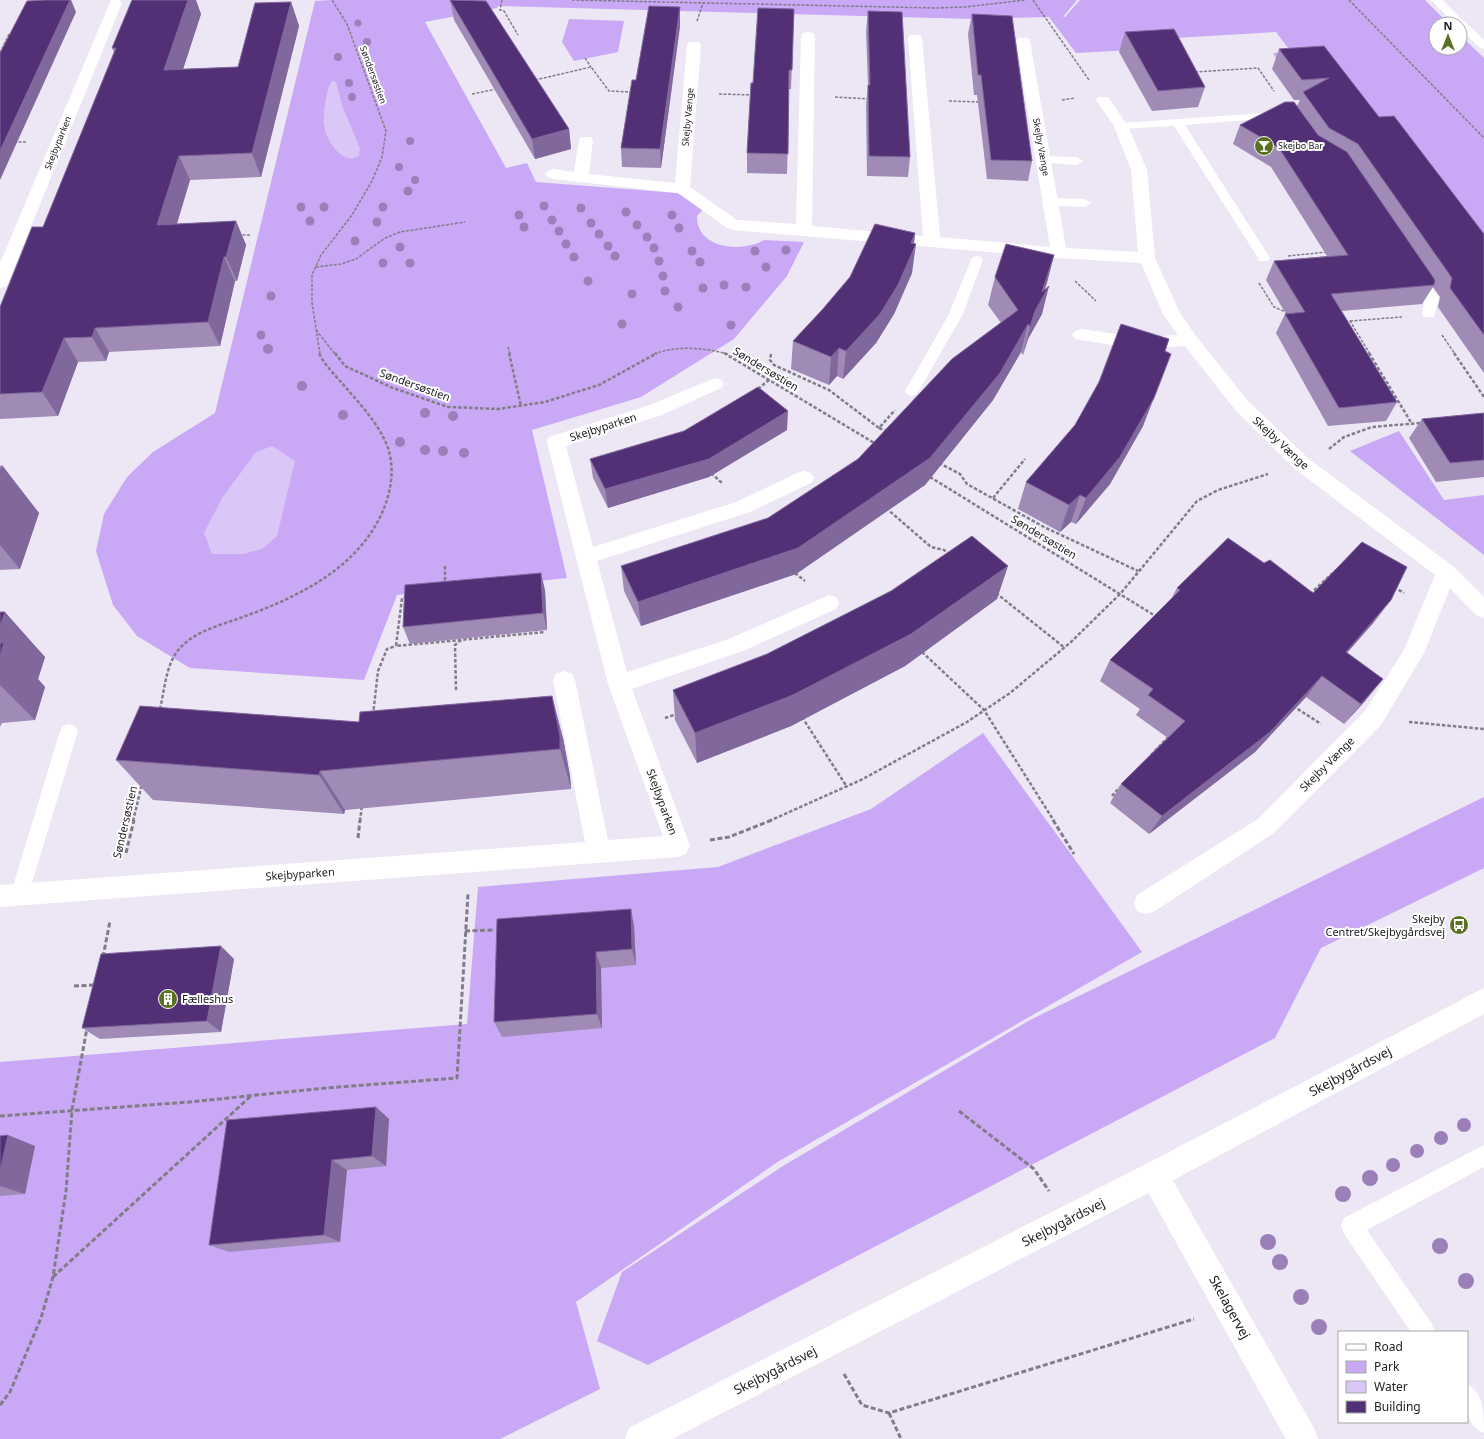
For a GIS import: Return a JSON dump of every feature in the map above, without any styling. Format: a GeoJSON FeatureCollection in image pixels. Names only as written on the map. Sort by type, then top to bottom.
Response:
{"type":"FeatureCollection","features":[{"type":"Feature","properties":{"kind":"street","name":"Skejbyparken"},"geometry":{"type":"LineString","coordinates":[[0,283],[115,3]]}},
{"type":"Feature","properties":{"kind":"street"},"geometry":{"type":"LineString","coordinates":[[804,230],[808,36]]}},
{"type":"Feature","properties":{"kind":"street"},"geometry":{"type":"LineString","coordinates":[[915,38],[932,241]]}},
{"type":"Feature","properties":{"kind":"street","name":"Skejby Vænge"},"geometry":{"type":"LineString","coordinates":[[1023,41],[1059,253]]}},
{"type":"Feature","properties":{"kind":"street","name":"Skejby Vænge"},"geometry":{"type":"LineString","coordinates":[[682,189],[694,45]]}},
{"type":"Feature","properties":{"kind":"street","name":"Skejby Vænge"},"geometry":{"type":"LineString","coordinates":[[1103,100],[1121,126],[1139,170],[1147,258],[1172,314],[1190,340],[1242,406],[1302,464],[1446,572],[1484,610]]}},
{"type":"Feature","properties":{"kind":"street"},"geometry":{"type":"LineString","coordinates":[[581,177],[586,140]]}},
{"type":"Feature","properties":{"kind":"street"},"geometry":{"type":"LineString","coordinates":[[552,174],[682,189],[733,226],[804,230],[849,240],[932,241],[980,252],[1059,253],[1147,258]]}},
{"type":"Feature","properties":{"kind":"street"},"geometry":{"type":"LineString","coordinates":[[1081,335],[1138,343],[1190,340]]}},
{"type":"Feature","properties":{"kind":"street","name":"Skejbyparken"},"geometry":{"type":"LineString","coordinates":[[10,896],[678,846],[619,684],[556,442],[656,410],[715,384]]}},
{"type":"Feature","properties":{"kind":"street"},"geometry":{"type":"LineString","coordinates":[[586,557],[744,507],[804,478]]}},
{"type":"Feature","properties":{"kind":"street","name":"Skejby Vænge"},"geometry":{"type":"LineString","coordinates":[[1146,903],[1266,826],[1373,718],[1413,653],[1446,572]]}},
{"type":"Feature","properties":{"kind":"street"},"geometry":{"type":"LineString","coordinates":[[619,684],[736,645],[828,603]]}},
{"type":"Feature","properties":{"kind":"street"},"geometry":{"type":"LineString","coordinates":[[564,680],[599,852]]}},
{"type":"Feature","properties":{"kind":"street","name":"Skejbygårdsvej"},"geometry":{"type":"LineString","coordinates":[[640,1439],[1154,1175],[1484,1000]]}},
{"type":"Feature","properties":{"kind":"street","name":"Skelagervej"},"geometry":{"type":"LineString","coordinates":[[1154,1175],[1303,1439]]}},
{"type":"Feature","properties":{"kind":"lane"},"geometry":{"type":"LineString","coordinates":[[1436,0],[1484,46]]}},
{"type":"Feature","properties":{"kind":"lane"},"geometry":{"type":"LineString","coordinates":[[1121,126],[1177,122],[1292,118]]}},
{"type":"Feature","properties":{"kind":"lane"},"geometry":{"type":"LineString","coordinates":[[1177,122],[1264,258]]}},
{"type":"Feature","properties":{"kind":"lane"},"geometry":{"type":"LineString","coordinates":[[1043,160],[1077,162]]}},
{"type":"Feature","properties":{"kind":"lane"},"geometry":{"type":"LineString","coordinates":[[1050,202],[1085,203]]}},
{"type":"Feature","properties":{"kind":"lane"},"geometry":{"type":"LineString","coordinates":[[912,390],[955,316],[980,252]]}},
{"type":"Feature","properties":{"kind":"lane"},"geometry":{"type":"LineString","coordinates":[[1409,265],[1432,298],[1429,314]]}},
{"type":"Feature","properties":{"kind":"lane"},"geometry":{"type":"LineString","coordinates":[[10,896],[69,731]]}},
{"type":"Feature","properties":{"kind":"lane"},"geometry":{"type":"LineString","coordinates":[[1423,1331],[1352,1226],[1484,1156]]}},
{"type":"Feature","properties":{"kind":"lane"},"geometry":{"type":"LineString","coordinates":[[1468,1397],[1484,1421]]}},
{"type":"Feature","properties":{"kind":"path","name":"Søndersøstien"},"geometry":{"type":"LineString","coordinates":[[159,713],[168,675],[175,654],[188,640],[199,633],[287,600],[321,582],[345,562],[364,542],[377,522],[389,498],[393,478],[392,459],[380,431],[332,372],[318,350],[315,330],[312,276],[330,242],[346,223],[368,188],[380,164],[385,146],[386,131],[347,24],[332,0]]}},
{"type":"Feature","properties":{"kind":"path"},"geometry":{"type":"LineString","coordinates":[[502,0],[500,10],[504,11],[518,35]]}},
{"type":"Feature","properties":{"kind":"path"},"geometry":{"type":"LineString","coordinates":[[572,0],[936,8],[965,7],[1025,0]]}},
{"type":"Feature","properties":{"kind":"path"},"geometry":{"type":"LineString","coordinates":[[1033,0],[1103,100]]}},
{"type":"Feature","properties":{"kind":"path"},"geometry":{"type":"LineString","coordinates":[[1349,0],[1484,138]]}},
{"type":"Feature","properties":{"kind":"path"},"geometry":{"type":"LineString","coordinates":[[0,53],[9,34]]}},
{"type":"Feature","properties":{"kind":"path"},"geometry":{"type":"LineString","coordinates":[[585,58],[591,67]]}},
{"type":"Feature","properties":{"kind":"path"},"geometry":{"type":"LineString","coordinates":[[1195,72],[1258,68],[1292,118]]}},
{"type":"Feature","properties":{"kind":"path"},"geometry":{"type":"LineString","coordinates":[[531,81],[546,77]]}},
{"type":"Feature","properties":{"kind":"path"},"geometry":{"type":"LineString","coordinates":[[472,94],[502,88]]}},
{"type":"Feature","properties":{"kind":"path"},"geometry":{"type":"LineString","coordinates":[[316,267],[341,264],[356,258],[385,238],[400,232],[465,222]]}},
{"type":"Feature","properties":{"kind":"path"},"geometry":{"type":"LineString","coordinates":[[234,235],[250,235]]}},
{"type":"Feature","properties":{"kind":"path"},"geometry":{"type":"LineString","coordinates":[[1292,314],[1274,307],[1245,261],[1334,252]]}},
{"type":"Feature","properties":{"kind":"path"},"geometry":{"type":"LineString","coordinates":[[1342,321],[1429,314],[1484,397]]}},
{"type":"Feature","properties":{"kind":"path"},"geometry":{"type":"LineString","coordinates":[[1350,321],[1412,424]]}},
{"type":"Feature","properties":{"kind":"path","name":"Søndersøstien"},"geometry":{"type":"LineString","coordinates":[[315,330],[345,366],[393,388],[448,407],[498,409],[545,402],[599,385],[647,357],[664,350],[705,348],[728,354],[878,445]]}},
{"type":"Feature","properties":{"kind":"path"},"geometry":{"type":"LineString","coordinates":[[508,347],[521,406]]}},
{"type":"Feature","properties":{"kind":"path"},"geometry":{"type":"LineString","coordinates":[[771,354],[770,360],[774,364],[829,390],[879,428],[893,435]]}},
{"type":"Feature","properties":{"kind":"path"},"geometry":{"type":"LineString","coordinates":[[879,428],[912,390]]}},
{"type":"Feature","properties":{"kind":"path"},"geometry":{"type":"LineString","coordinates":[[678,846],[729,837],[791,813],[847,787],[924,746],[1010,693],[1065,648],[1120,593],[1197,501],[1218,490],[1302,464],[1321,456],[1344,436],[1372,427],[1420,424]]}},
{"type":"Feature","properties":{"kind":"path"},"geometry":{"type":"LineString","coordinates":[[994,498],[1026,459]]}},
{"type":"Feature","properties":{"kind":"path"},"geometry":{"type":"LineString","coordinates":[[933,461],[960,474],[967,484],[1044,527],[1138,571]]}},
{"type":"Feature","properties":{"kind":"path"},"geometry":{"type":"LineString","coordinates":[[708,470],[744,507]]}},
{"type":"Feature","properties":{"kind":"path","name":"Søndersøstien"},"geometry":{"type":"LineString","coordinates":[[925,474],[1161,619]]}},
{"type":"Feature","properties":{"kind":"path"},"geometry":{"type":"LineString","coordinates":[[880,503],[931,547],[944,550],[953,558]]}},
{"type":"Feature","properties":{"kind":"path"},"geometry":{"type":"LineString","coordinates":[[444,588],[445,566]]}},
{"type":"Feature","properties":{"kind":"path"},"geometry":{"type":"LineString","coordinates":[[1306,598],[1340,566]]}},
{"type":"Feature","properties":{"kind":"path"},"geometry":{"type":"LineString","coordinates":[[794,572],[805,582]]}},
{"type":"Feature","properties":{"kind":"path"},"geometry":{"type":"LineString","coordinates":[[1392,586],[1431,608]]}},
{"type":"Feature","properties":{"kind":"path"},"geometry":{"type":"LineString","coordinates":[[993,590],[1065,648]]}},
{"type":"Feature","properties":{"kind":"path"},"geometry":{"type":"LineString","coordinates":[[396,646],[402,598],[409,597]]}},
{"type":"Feature","properties":{"kind":"path"},"geometry":{"type":"LineString","coordinates":[[372,722],[378,671],[387,649],[396,646],[545,632]]}},
{"type":"Feature","properties":{"kind":"path"},"geometry":{"type":"LineString","coordinates":[[456,690],[455,645],[462,639]]}},
{"type":"Feature","properties":{"kind":"path"},"geometry":{"type":"LineString","coordinates":[[920,650],[984,710],[1074,854]]}},
{"type":"Feature","properties":{"kind":"path"},"geometry":{"type":"LineString","coordinates":[[1291,705],[1348,743]]}},
{"type":"Feature","properties":{"kind":"path"},"geometry":{"type":"LineString","coordinates":[[635,728],[680,712]]}},
{"type":"Feature","properties":{"kind":"path"},"geometry":{"type":"LineString","coordinates":[[801,715],[847,787]]}},
{"type":"Feature","properties":{"kind":"path"},"geometry":{"type":"LineString","coordinates":[[1373,718],[1484,729]]}},
{"type":"Feature","properties":{"kind":"path"},"geometry":{"type":"LineString","coordinates":[[1149,756],[1171,734]]}},
{"type":"Feature","properties":{"kind":"path","name":"Søndersøstien"},"geometry":{"type":"LineString","coordinates":[[102,962],[117,888],[143,781]]}},
{"type":"Feature","properties":{"kind":"path"},"geometry":{"type":"LineString","coordinates":[[1112,796],[1123,784]]}},
{"type":"Feature","properties":{"kind":"path"},"geometry":{"type":"LineString","coordinates":[[354,870],[363,800]]}},
{"type":"Feature","properties":{"kind":"path"},"geometry":{"type":"LineString","coordinates":[[0,1116],[189,1102],[457,1078],[470,862]]}},
{"type":"Feature","properties":{"kind":"path"},"geometry":{"type":"LineString","coordinates":[[465,932],[495,930]]}},
{"type":"Feature","properties":{"kind":"path"},"geometry":{"type":"LineString","coordinates":[[74,986],[97,985],[95,992]]}},
{"type":"Feature","properties":{"kind":"path"},"geometry":{"type":"LineString","coordinates":[[0,1406],[10,1392],[41,1318],[53,1277],[66,1191],[72,1110],[88,1023]]}},
{"type":"Feature","properties":{"kind":"path"},"geometry":{"type":"LineString","coordinates":[[53,1277],[252,1096]]}},
{"type":"Feature","properties":{"kind":"path"},"geometry":{"type":"LineString","coordinates":[[959,1111],[1034,1169],[1068,1219]]}},
{"type":"Feature","properties":{"kind":"path"},"geometry":{"type":"LineString","coordinates":[[827,1344],[862,1405],[889,1413],[1230,1308]]}},
{"type":"Feature","properties":{"kind":"path"},"geometry":{"type":"LineString","coordinates":[[889,1413],[901,1439]]}},
{"type":"Feature","properties":{"kind":"green space"},"geometry":{"type":"Polygon","coordinates":[[[1077,0],[1063,17],[1065,17],[1080,0],[1425,0],[1441,16],[1428,16],[1428,56],[1468,56],[1468,43],[1484,58],[1484,264],[1282,68],[1273,53],[1291,52],[1276,32],[1175,38],[1150,49],[1076,53],[1049,17],[973,19],[498,6],[497,8],[425,22],[506,168],[527,163],[536,182],[677,193],[705,207],[697,216],[699,227],[704,236],[712,242],[722,245],[733,247],[744,246],[755,244],[764,240],[804,242],[787,276],[734,339],[641,397],[532,430],[567,578],[397,595],[364,680],[190,668],[137,636],[113,605],[96,551],[104,514],[127,477],[153,452],[215,413],[315,1],[1077,0]]]}},
{"type":"Feature","properties":{"kind":"green space"},"geometry":{"type":"Polygon","coordinates":[[[569,19],[624,21],[618,52],[574,61],[562,42],[569,19]]]}},
{"type":"Feature","properties":{"kind":"green space"},"geometry":{"type":"Polygon","coordinates":[[[1399,431],[1444,500],[1484,495],[1484,555],[1350,451],[1399,431]]]}},
{"type":"Feature","properties":{"kind":"green space"},"geometry":{"type":"Polygon","coordinates":[[[983,733],[1142,952],[779,1161],[576,1302],[600,1389],[500,1439],[0,1439],[0,1062],[467,1024],[478,887],[718,867],[871,809],[983,733]]]}},
{"type":"Feature","properties":{"kind":"green space"},"geometry":{"type":"Polygon","coordinates":[[[1484,797],[1484,868],[1321,948],[1275,1038],[648,1365],[597,1341],[622,1272],[783,1166],[1030,1020],[1484,797]]]}},
{"type":"Feature","properties":{"kind":"water"},"geometry":{"type":"Polygon","coordinates":[[[332,81],[336,82],[343,108],[360,148],[359,156],[353,158],[346,157],[336,149],[331,143],[325,130],[325,102],[332,81]]]}},
{"type":"Feature","properties":{"kind":"water"},"geometry":{"type":"Polygon","coordinates":[[[272,446],[295,461],[277,536],[262,549],[243,554],[212,554],[204,533],[222,498],[256,452],[272,446]]]}},
{"type":"Feature","properties":{"kind":"building"},"geometry":{"type":"Polygon","coordinates":[[[70,0],[0,151],[0,53],[27,1],[70,0]]]}},
{"type":"Feature","properties":{"kind":"building"},"geometry":{"type":"Polygon","coordinates":[[[132,0],[188,0],[164,70],[238,67],[255,3],[291,2],[252,153],[179,156],[157,225],[236,221],[226,257],[224,257],[208,322],[95,328],[92,337],[64,338],[42,392],[0,394],[0,307],[32,227],[43,227],[116,48],[112,48],[132,0]]]}},
{"type":"Feature","properties":{"kind":"building"},"geometry":{"type":"Polygon","coordinates":[[[450,0],[486,1],[569,129],[532,139],[450,0]]]}},
{"type":"Feature","properties":{"kind":"building"},"geometry":{"type":"Polygon","coordinates":[[[649,6],[680,7],[660,149],[621,148],[632,80],[636,80],[649,6]]]}},
{"type":"Feature","properties":{"kind":"building"},"geometry":{"type":"Polygon","coordinates":[[[758,8],[794,9],[792,70],[789,70],[788,154],[747,153],[751,83],[753,83],[758,8]]]}},
{"type":"Feature","properties":{"kind":"building"},"geometry":{"type":"Polygon","coordinates":[[[868,11],[902,12],[910,157],[869,156],[868,85],[870,85],[868,11]]]}},
{"type":"Feature","properties":{"kind":"building"},"geometry":{"type":"Polygon","coordinates":[[[972,14],[1012,16],[1032,161],[991,160],[981,75],[978,75],[972,14]]]}},
{"type":"Feature","properties":{"kind":"building"},"geometry":{"type":"Polygon","coordinates":[[[1174,29],[1205,87],[1158,91],[1125,32],[1174,29]]]}},
{"type":"Feature","properties":{"kind":"building"},"geometry":{"type":"Polygon","coordinates":[[[1324,46],[1379,117],[1394,116],[1484,234],[1484,335],[1450,288],[1452,278],[1358,144],[1329,128],[1303,92],[1329,78],[1302,80],[1279,49],[1324,46]]]}},
{"type":"Feature","properties":{"kind":"building"},"geometry":{"type":"Polygon","coordinates":[[[1285,102],[1294,102],[1318,135],[1347,152],[1435,280],[1434,285],[1331,294],[1397,402],[1339,408],[1285,314],[1305,312],[1274,261],[1348,255],[1279,148],[1240,125],[1285,102]]]}},
{"type":"Feature","properties":{"kind":"building"},"geometry":{"type":"Polygon","coordinates":[[[875,224],[915,233],[911,243],[916,244],[898,285],[880,314],[846,351],[839,348],[831,357],[793,341],[850,277],[875,224]]]}},
{"type":"Feature","properties":{"kind":"building"},"geometry":{"type":"Polygon","coordinates":[[[1006,244],[1054,255],[1042,292],[1049,286],[1035,311],[1030,327],[1028,324],[1000,373],[930,458],[798,548],[638,602],[621,566],[768,518],[858,459],[952,359],[1018,310],[995,277],[1006,244]]]}},
{"type":"Feature","properties":{"kind":"building"},"geometry":{"type":"Polygon","coordinates":[[[1121,324],[1169,339],[1165,351],[1171,354],[1154,398],[1120,457],[1086,498],[1080,495],[1069,505],[1026,482],[1075,425],[1099,382],[1121,324]]]}},
{"type":"Feature","properties":{"kind":"building"},"geometry":{"type":"Polygon","coordinates":[[[758,387],[788,411],[709,459],[605,489],[590,459],[684,431],[758,387]]]}},
{"type":"Feature","properties":{"kind":"building"},"geometry":{"type":"Polygon","coordinates":[[[1484,413],[1484,460],[1450,463],[1422,419],[1484,413]]]}},
{"type":"Feature","properties":{"kind":"building"},"geometry":{"type":"Polygon","coordinates":[[[972,536],[1008,566],[911,634],[793,695],[695,733],[673,690],[767,654],[891,591],[972,536]]]}},
{"type":"Feature","properties":{"kind":"building"},"geometry":{"type":"Polygon","coordinates":[[[1228,538],[1264,563],[1270,560],[1313,593],[1362,542],[1407,567],[1391,600],[1346,652],[1383,679],[1361,704],[1322,676],[1270,732],[1162,816],[1121,784],[1185,721],[1148,695],[1153,689],[1110,660],[1180,590],[1177,588],[1228,538]]]}},
{"type":"Feature","properties":{"kind":"building"},"geometry":{"type":"Polygon","coordinates":[[[541,573],[543,613],[403,627],[405,585],[541,573]]]}},
{"type":"Feature","properties":{"kind":"building"},"geometry":{"type":"Polygon","coordinates":[[[0,612],[5,612],[0,626],[0,612]]]}},
{"type":"Feature","properties":{"kind":"building"},"geometry":{"type":"Polygon","coordinates":[[[0,643],[4,643],[0,656],[0,643]]]}},
{"type":"Feature","properties":{"kind":"building"},"geometry":{"type":"Polygon","coordinates":[[[552,696],[560,736],[560,749],[320,771],[319,775],[116,760],[140,706],[359,722],[360,712],[552,696]]]}},
{"type":"Feature","properties":{"kind":"building"},"geometry":{"type":"Polygon","coordinates":[[[631,909],[632,949],[596,952],[597,1014],[494,1022],[497,919],[631,909]]]}},
{"type":"Feature","properties":{"kind":"building","name":"Fælleshus"},"geometry":{"type":"Polygon","coordinates":[[[221,946],[207,1021],[82,1028],[101,954],[221,946]]]}},
{"type":"Feature","properties":{"kind":"building"},"geometry":{"type":"Polygon","coordinates":[[[376,1107],[372,1156],[332,1160],[324,1235],[209,1245],[227,1120],[376,1107]]]}},
{"type":"Feature","properties":{"kind":"building"},"geometry":{"type":"Polygon","coordinates":[[[8,1135],[0,1171],[0,1136],[8,1135]]]}},
{"type":"Feature","properties":{"kind":"place","name":"Skejbo Bar"},"geometry":{"type":"Point","coordinates":[1264,146]}},
{"type":"Feature","properties":{"kind":"place","name":"Skejby Centret/Skejbygårdsvej"},"geometry":{"type":"Point","coordinates":[1459,925]}},
{"type":"Feature","properties":{"kind":"place","name":"Fælleshus"},"geometry":{"type":"Point","coordinates":[168,999]}}]}
